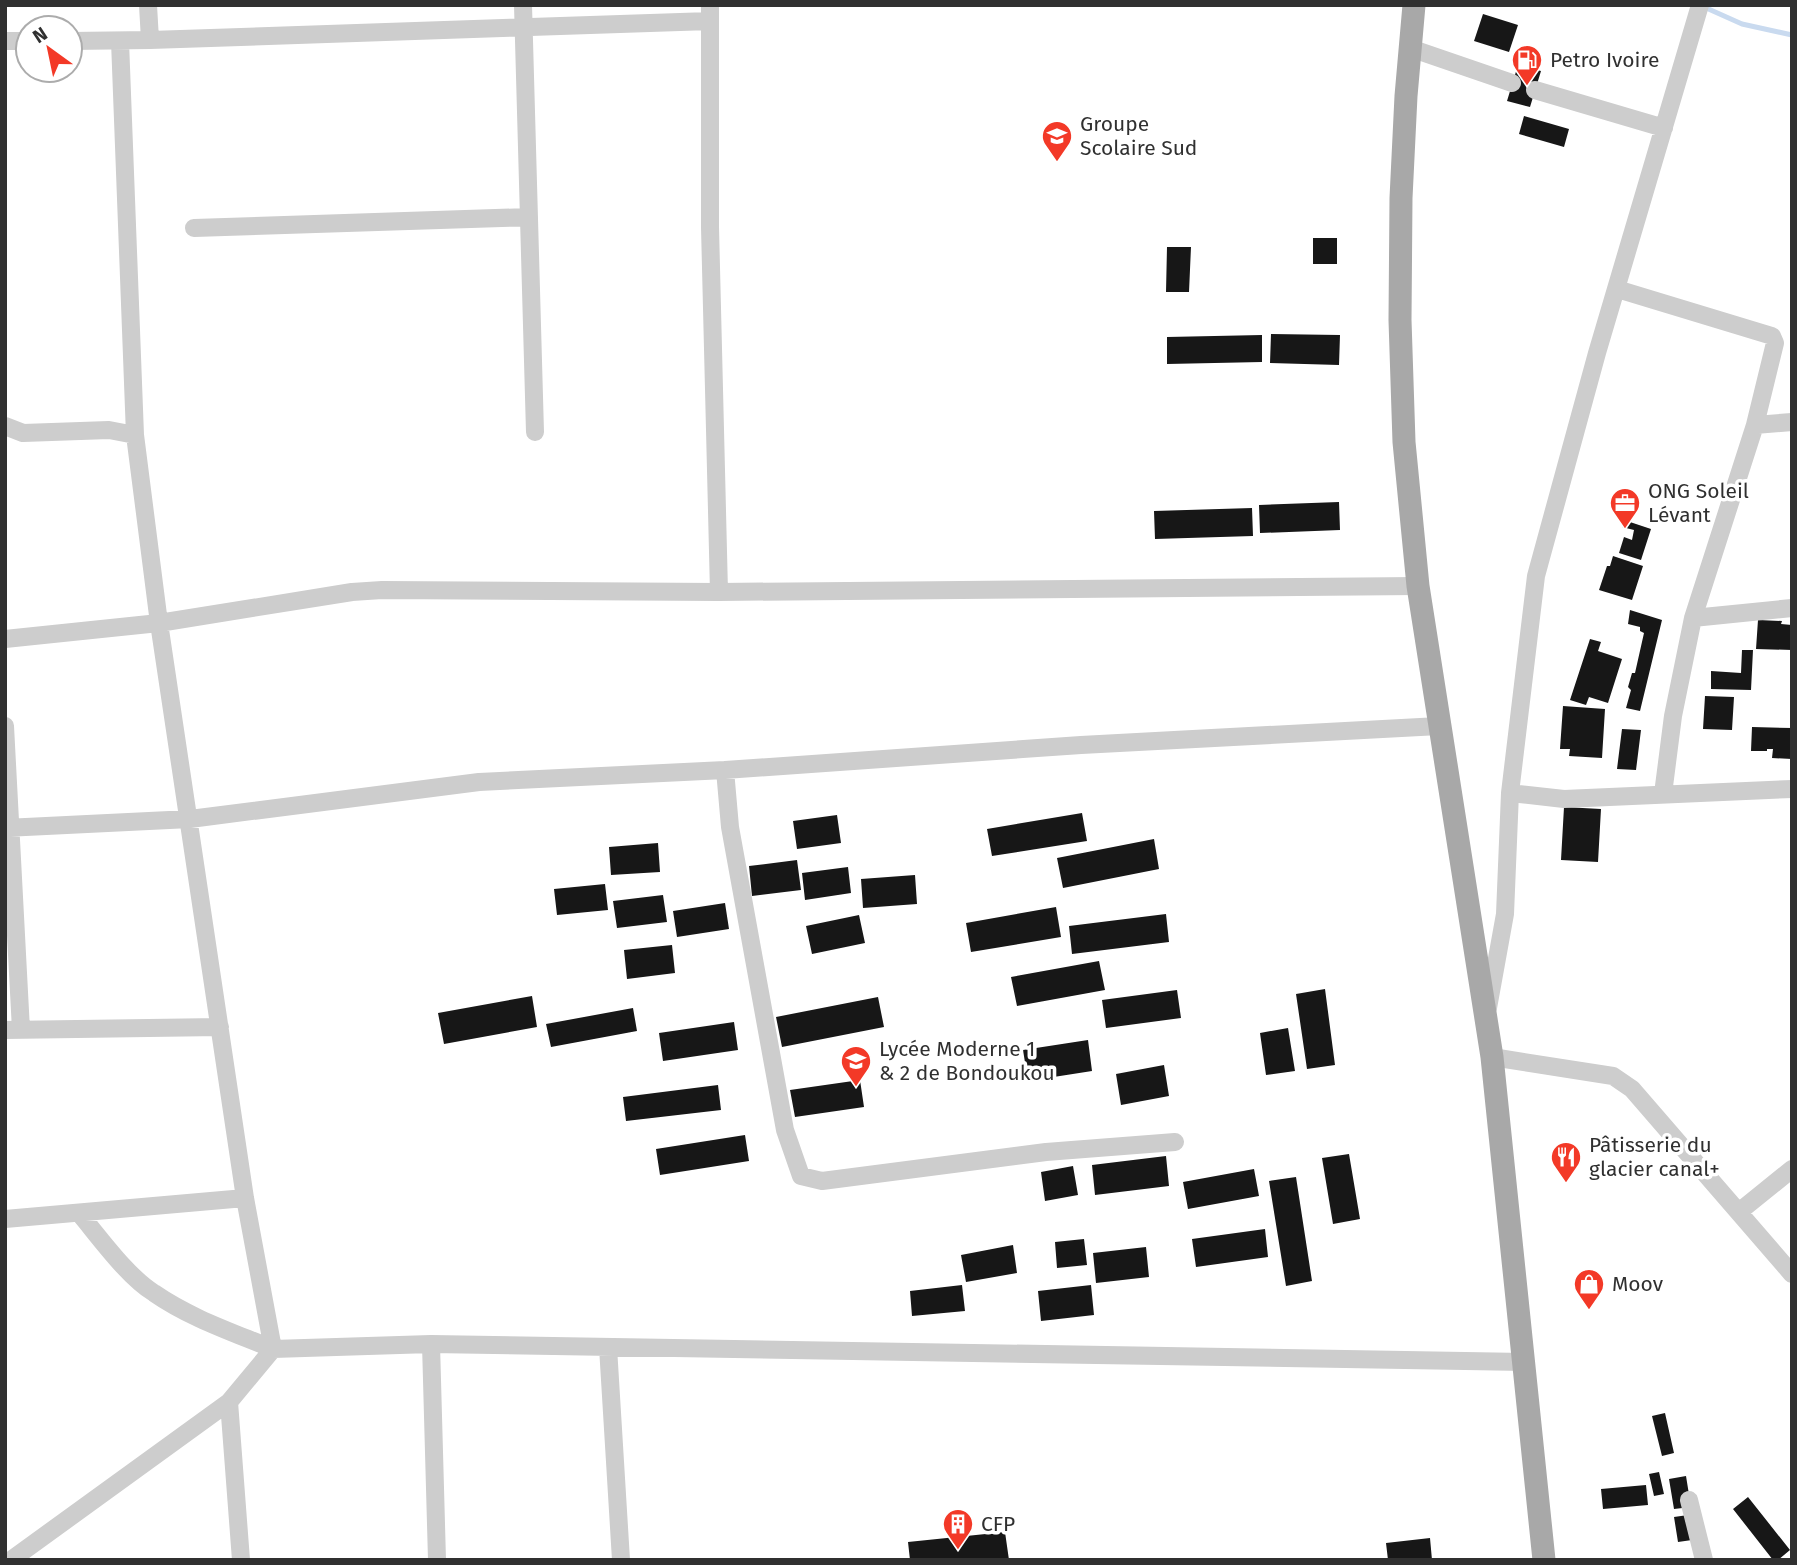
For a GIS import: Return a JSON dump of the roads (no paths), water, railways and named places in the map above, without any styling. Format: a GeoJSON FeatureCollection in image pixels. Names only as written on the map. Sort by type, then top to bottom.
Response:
{"type":"FeatureCollection","features":[{"type":"Feature","properties":{"kind":"main road"},"geometry":{"type":"LineString","coordinates":[[1414,5],[1401,198],[1400,320],[1405,442],[1418,586],[1492,1057],[1544,1560]]}},
{"type":"Feature","properties":{"kind":"street"},"geometry":{"type":"LineString","coordinates":[[148,5],[150,40]]}},
{"type":"Feature","properties":{"kind":"street"},"geometry":{"type":"LineString","coordinates":[[523,5],[535,432]]}},
{"type":"Feature","properties":{"kind":"street"},"geometry":{"type":"LineString","coordinates":[[1486,1019],[1505,914],[1510,793],[1536,576],[1567,457],[1700,5]]}},
{"type":"Feature","properties":{"kind":"street"},"geometry":{"type":"LineString","coordinates":[[84,41],[524,28],[710,13],[710,227],[719,592]]}},
{"type":"Feature","properties":{"kind":"street"},"geometry":{"type":"LineString","coordinates":[[120,41],[135,435],[159,623],[245,1198],[273,1349]]}},
{"type":"Feature","properties":{"kind":"street"},"geometry":{"type":"LineString","coordinates":[[1410,48],[1512,83]]}},
{"type":"Feature","properties":{"kind":"street"},"geometry":{"type":"LineString","coordinates":[[1535,90],[1664,128]]}},
{"type":"Feature","properties":{"kind":"street"},"geometry":{"type":"LineString","coordinates":[[194,228],[529,217]]}},
{"type":"Feature","properties":{"kind":"street"},"geometry":{"type":"LineString","coordinates":[[1617,289],[1772,336],[1775,343],[1755,425],[1693,618],[1673,716],[1663,794]]}},
{"type":"Feature","properties":{"kind":"street"},"geometry":{"type":"LineString","coordinates":[[1755,425],[1792,422]]}},
{"type":"Feature","properties":{"kind":"street"},"geometry":{"type":"LineString","coordinates":[[5,426],[23,433],[109,430],[135,435]]}},
{"type":"Feature","properties":{"kind":"street"},"geometry":{"type":"LineString","coordinates":[[5,639],[159,623],[352,592],[1418,586]]}},
{"type":"Feature","properties":{"kind":"street"},"geometry":{"type":"LineString","coordinates":[[1693,618],[1792,608]]}},
{"type":"Feature","properties":{"kind":"street"},"geometry":{"type":"LineString","coordinates":[[5,726],[13,1030],[220,1027]]}},
{"type":"Feature","properties":{"kind":"street"},"geometry":{"type":"LineString","coordinates":[[7,828],[190,819],[479,782],[725,770],[1081,745],[1439,726]]}},
{"type":"Feature","properties":{"kind":"street"},"geometry":{"type":"LineString","coordinates":[[725,770],[730,827],[785,1130],[801,1176],[821,1181],[1046,1152],[1175,1142]]}},
{"type":"Feature","properties":{"kind":"street"},"geometry":{"type":"LineString","coordinates":[[1510,793],[1564,799],[1792,789]]}},
{"type":"Feature","properties":{"kind":"street"},"geometry":{"type":"LineString","coordinates":[[1492,1057],[1614,1076],[1632,1089],[1792,1274]]}},
{"type":"Feature","properties":{"kind":"street"},"geometry":{"type":"LineString","coordinates":[[1740,1211],[1792,1169]]}},
{"type":"Feature","properties":{"kind":"street"},"geometry":{"type":"LineString","coordinates":[[5,1219],[245,1198]]}},
{"type":"Feature","properties":{"kind":"street"},"geometry":{"type":"LineString","coordinates":[[79,1213],[112,1253],[152,1292],[198,1318],[273,1349],[431,1344],[1525,1362]]}},
{"type":"Feature","properties":{"kind":"street"},"geometry":{"type":"LineString","coordinates":[[431,1344],[437,1560]]}},
{"type":"Feature","properties":{"kind":"street"},"geometry":{"type":"LineString","coordinates":[[608,1347],[621,1560]]}},
{"type":"Feature","properties":{"kind":"street"},"geometry":{"type":"LineString","coordinates":[[11,1560],[229,1402],[273,1349]]}},
{"type":"Feature","properties":{"kind":"street"},"geometry":{"type":"LineString","coordinates":[[229,1402],[241,1560]]}},
{"type":"Feature","properties":{"kind":"street"},"geometry":{"type":"LineString","coordinates":[[1689,1500],[1704,1560]]}},
{"type":"Feature","properties":{"kind":"waterway"},"geometry":{"type":"LineString","coordinates":[[1704,7],[1742,24],[1792,35]]}},
{"type":"Feature","properties":{"kind":"place","name":"Petro Ivoire"},"geometry":{"type":"Point","coordinates":[1527,87]}},
{"type":"Feature","properties":{"kind":"place","name":"Groupe Scolaire Sud"},"geometry":{"type":"Point","coordinates":[1057,163]}},
{"type":"Feature","properties":{"kind":"place","name":"ONG Soleil Lévant"},"geometry":{"type":"Point","coordinates":[1625,530]}},
{"type":"Feature","properties":{"kind":"place","name":"Lycée Moderne 1 & 2 de Bondoukou"},"geometry":{"type":"Point","coordinates":[856,1088]}},
{"type":"Feature","properties":{"kind":"place","name":"Pâtisserie du glacier canal+"},"geometry":{"type":"Point","coordinates":[1566,1184]}},
{"type":"Feature","properties":{"kind":"place","name":"Moov"},"geometry":{"type":"Point","coordinates":[1589,1311]}},
{"type":"Feature","properties":{"kind":"place","name":"CFP"},"geometry":{"type":"Point","coordinates":[958,1551]}}]}
